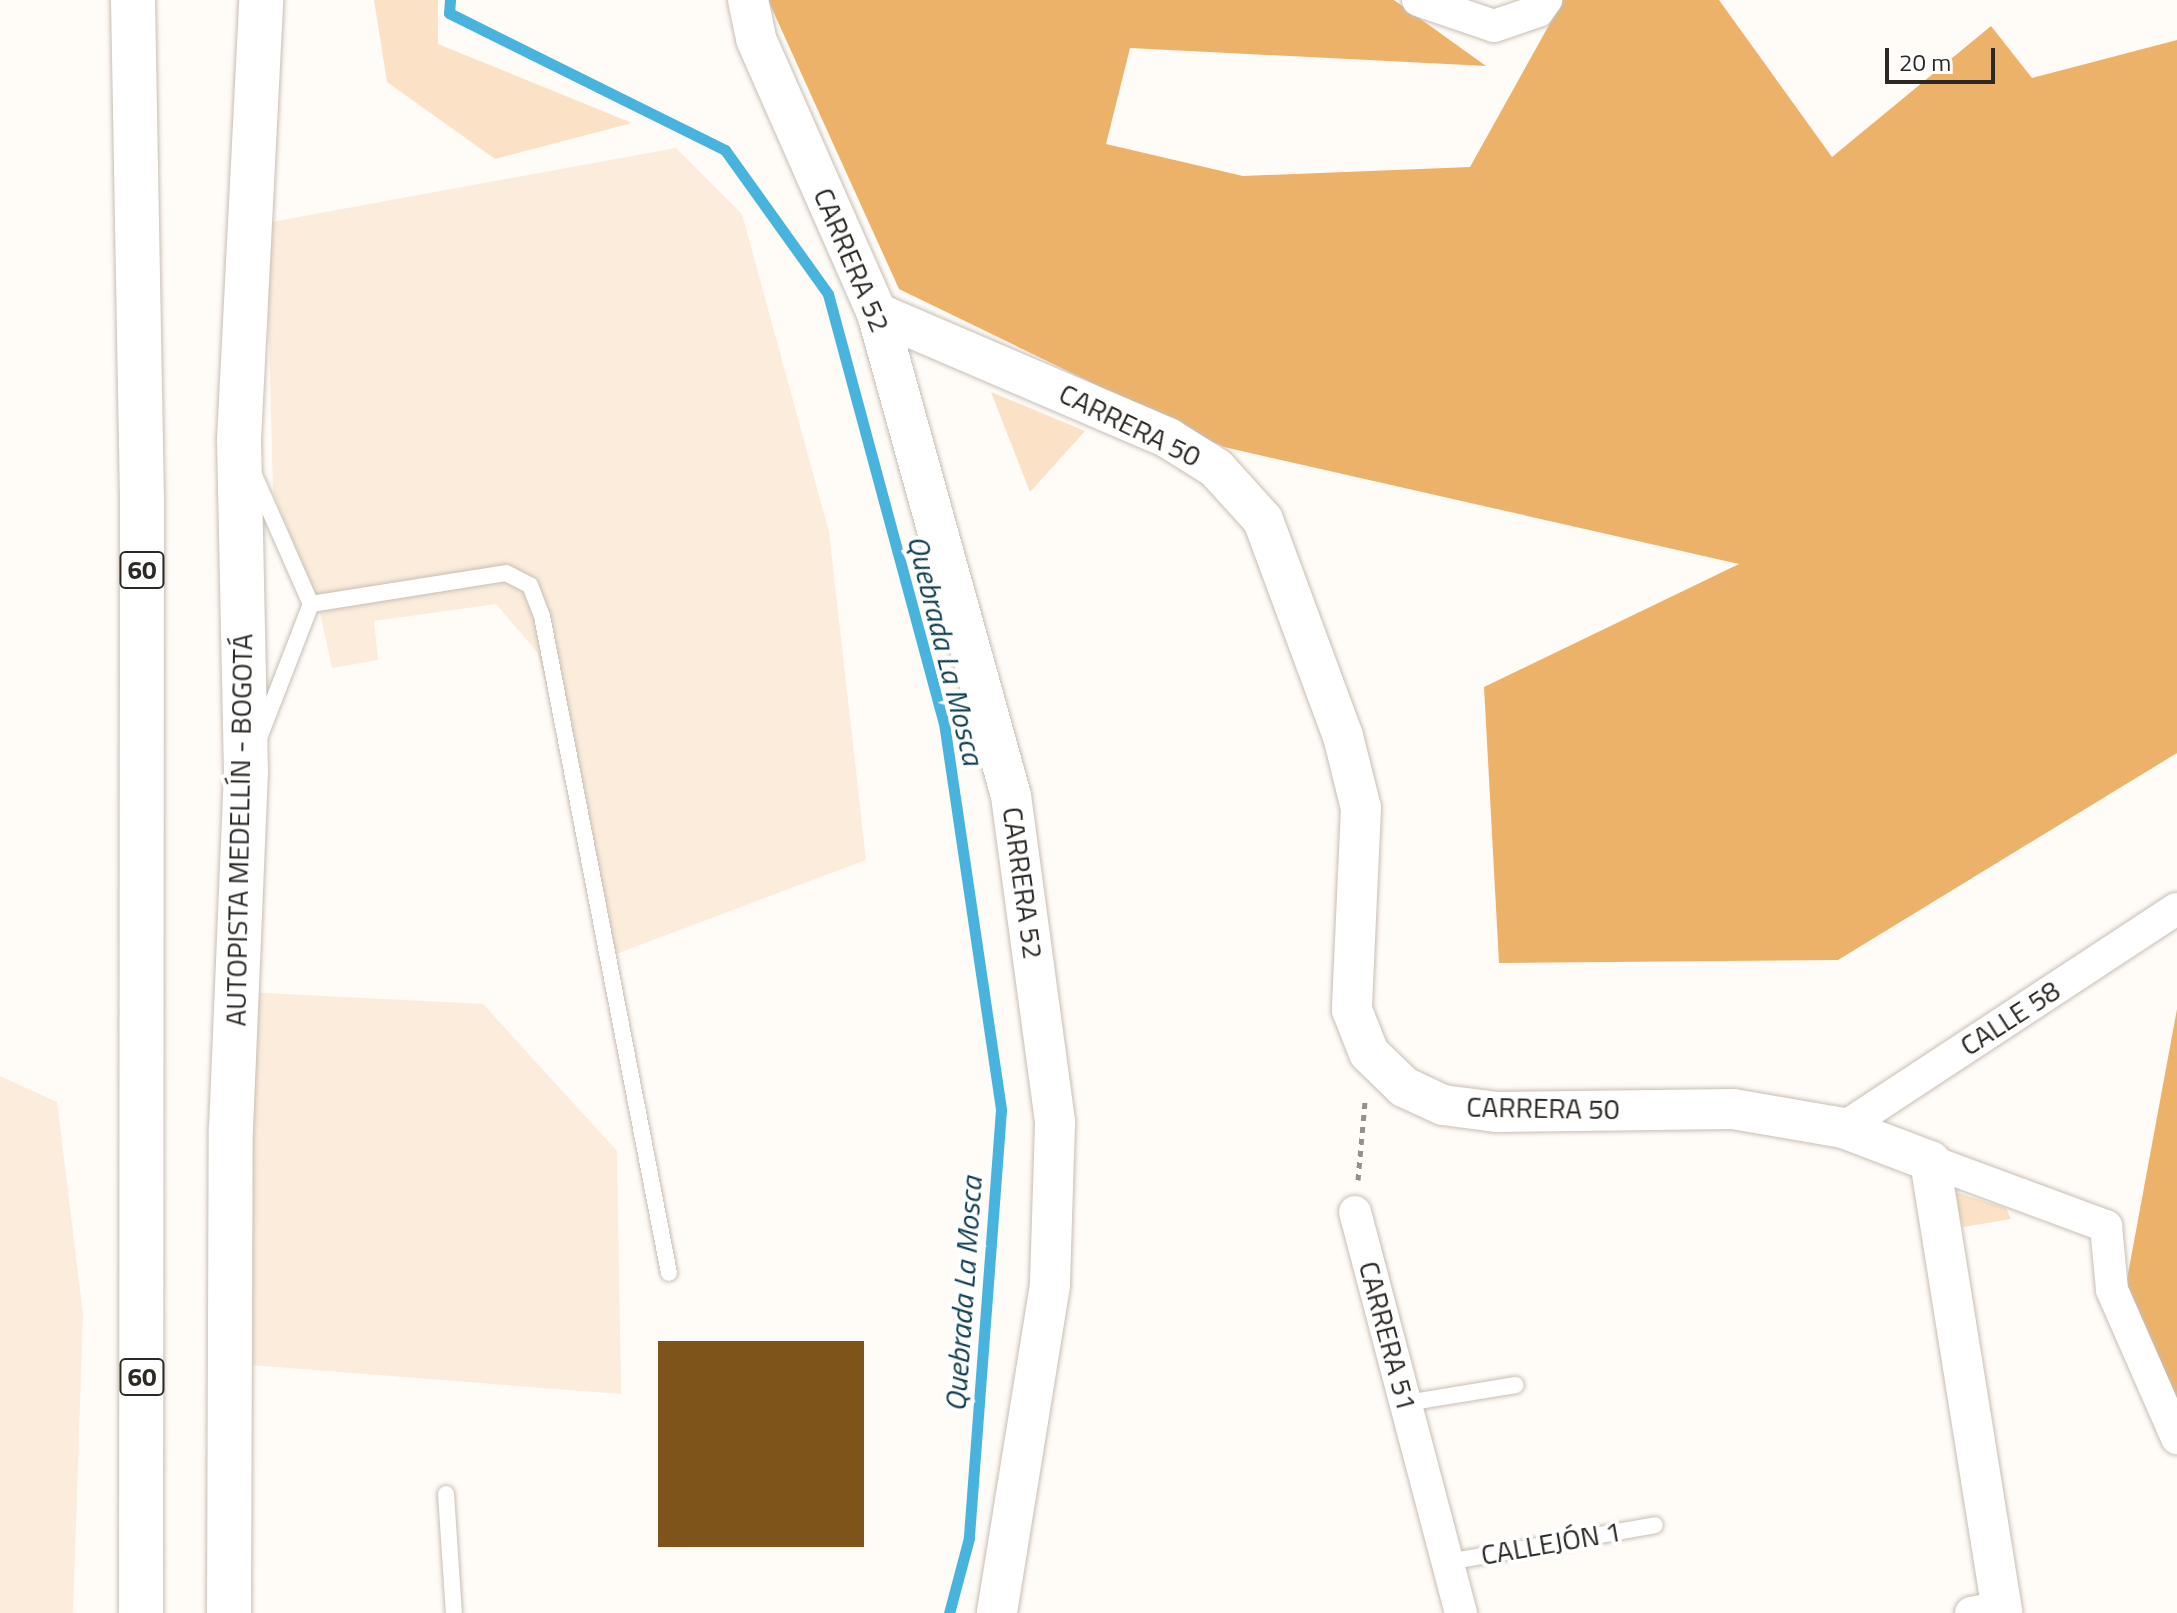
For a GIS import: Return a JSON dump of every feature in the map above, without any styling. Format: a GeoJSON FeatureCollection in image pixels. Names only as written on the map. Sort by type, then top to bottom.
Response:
{"type":"FeatureCollection","features":[{"type":"Feature","properties":{"kind":"highway","name":"60"},"geometry":{"type":"LineString","coordinates":[[133,0],[142,501],[141,1613]]}},
{"type":"Feature","properties":{"kind":"highway","name":"AUTOPISTA MEDELLÍN - BOGOTÁ"},"geometry":{"type":"LineString","coordinates":[[229,1613],[231,1129],[246,773],[239,440],[261,0]]}},
{"type":"Feature","properties":{"kind":"street","name":"CARRERA 52"},"geometry":{"type":"LineString","coordinates":[[748,0],[756,39],[877,313],[1011,796],[1055,1123],[1050,1285],[1008,1611]]}},
{"type":"Feature","properties":{"kind":"street"},"geometry":{"type":"LineString","coordinates":[[1418,0],[1494,26],[1538,11],[1546,0]]}},
{"type":"Feature","properties":{"kind":"street","name":"CARRERA 50"},"geometry":{"type":"LineString","coordinates":[[877,313],[1168,438],[1216,468],[1263,520],[1343,736],[1361,808],[1352,1010],[1369,1053],[1404,1087],[1443,1105],[1496,1112],[1733,1109],[1843,1128],[1930,1161]]}},
{"type":"Feature","properties":{"kind":"street","name":"CALLE 58"},"geometry":{"type":"LineString","coordinates":[[1843,1128],[2177,909]]}},
{"type":"Feature","properties":{"kind":"street"},"geometry":{"type":"LineString","coordinates":[[1991,1611],[1930,1161],[2106,1226],[2112,1290],[2177,1438]]}},
{"type":"Feature","properties":{"kind":"street","name":"CARRERA 51"},"geometry":{"type":"LineString","coordinates":[[1355,1212],[1461,1613]]}},
{"type":"Feature","properties":{"kind":"lane"},"geometry":{"type":"LineString","coordinates":[[239,440],[311,604],[246,773]]}},
{"type":"Feature","properties":{"kind":"lane"},"geometry":{"type":"LineString","coordinates":[[311,604],[506,573],[530,585],[542,616],[669,1273]]}},
{"type":"Feature","properties":{"kind":"lane"},"geometry":{"type":"LineString","coordinates":[[1406,1403],[1516,1385]]}},
{"type":"Feature","properties":{"kind":"lane"},"geometry":{"type":"LineString","coordinates":[[446,1494],[454,1613]]}},
{"type":"Feature","properties":{"kind":"lane","name":"CALLEJÓN 1"},"geometry":{"type":"LineString","coordinates":[[1448,1562],[1655,1525]]}},
{"type":"Feature","properties":{"kind":"path"},"geometry":{"type":"LineString","coordinates":[[1355,1212],[1369,1053]]}},
{"type":"Feature","properties":{"kind":"shaded area"},"geometry":{"type":"Polygon","coordinates":[[[374,0],[438,0],[438,44],[632,123],[495,159],[387,82],[374,0]]]}},
{"type":"Feature","properties":{"kind":"shaded area"},"geometry":{"type":"Polygon","coordinates":[[[768,0],[1394,0],[1486,66],[1130,48],[1106,144],[1243,176],[1470,167],[1563,0],[1719,0],[1832,157],[1991,26],[2032,78],[2177,40],[2177,753],[1838,960],[1499,963],[1484,687],[1739,564],[1224,447],[899,289],[768,0]]]}},
{"type":"Feature","properties":{"kind":"shaded area"},"geometry":{"type":"Polygon","coordinates":[[[676,148],[742,214],[829,532],[866,860],[616,954],[538,653],[496,604],[374,621],[378,660],[332,668],[318,603],[273,492],[266,223],[676,148]]]}},
{"type":"Feature","properties":{"kind":"shaded area"},"geometry":{"type":"Polygon","coordinates":[[[991,392],[1085,431],[1030,492],[991,392]]]}},
{"type":"Feature","properties":{"kind":"shaded area"},"geometry":{"type":"Polygon","coordinates":[[[244,992],[483,1004],[617,1151],[621,1394],[250,1365],[244,992]]]}},
{"type":"Feature","properties":{"kind":"shaded area"},"geometry":{"type":"Polygon","coordinates":[[[2177,1009],[2177,1409],[2123,1301],[2177,1009]]]}},
{"type":"Feature","properties":{"kind":"shaded area"},"geometry":{"type":"Polygon","coordinates":[[[0,1076],[57,1102],[83,1314],[73,1613],[0,1613],[0,1076]]]}},
{"type":"Feature","properties":{"kind":"shaded area"},"geometry":{"type":"Polygon","coordinates":[[[1952,1191],[2006,1208],[2011,1219],[1963,1227],[1952,1191]]]}},
{"type":"Feature","properties":{"kind":"building"},"geometry":{"type":"Polygon","coordinates":[[[658,1341],[864,1341],[864,1547],[658,1547],[658,1341]]]}},
{"type":"Feature","properties":{"kind":"waterway","name":"Quebrada La Mosca"},"geometry":{"type":"LineString","coordinates":[[450,0],[449,13],[725,150],[828,294],[944,723],[1001,1110],[969,1538],[949,1613]]}}]}
